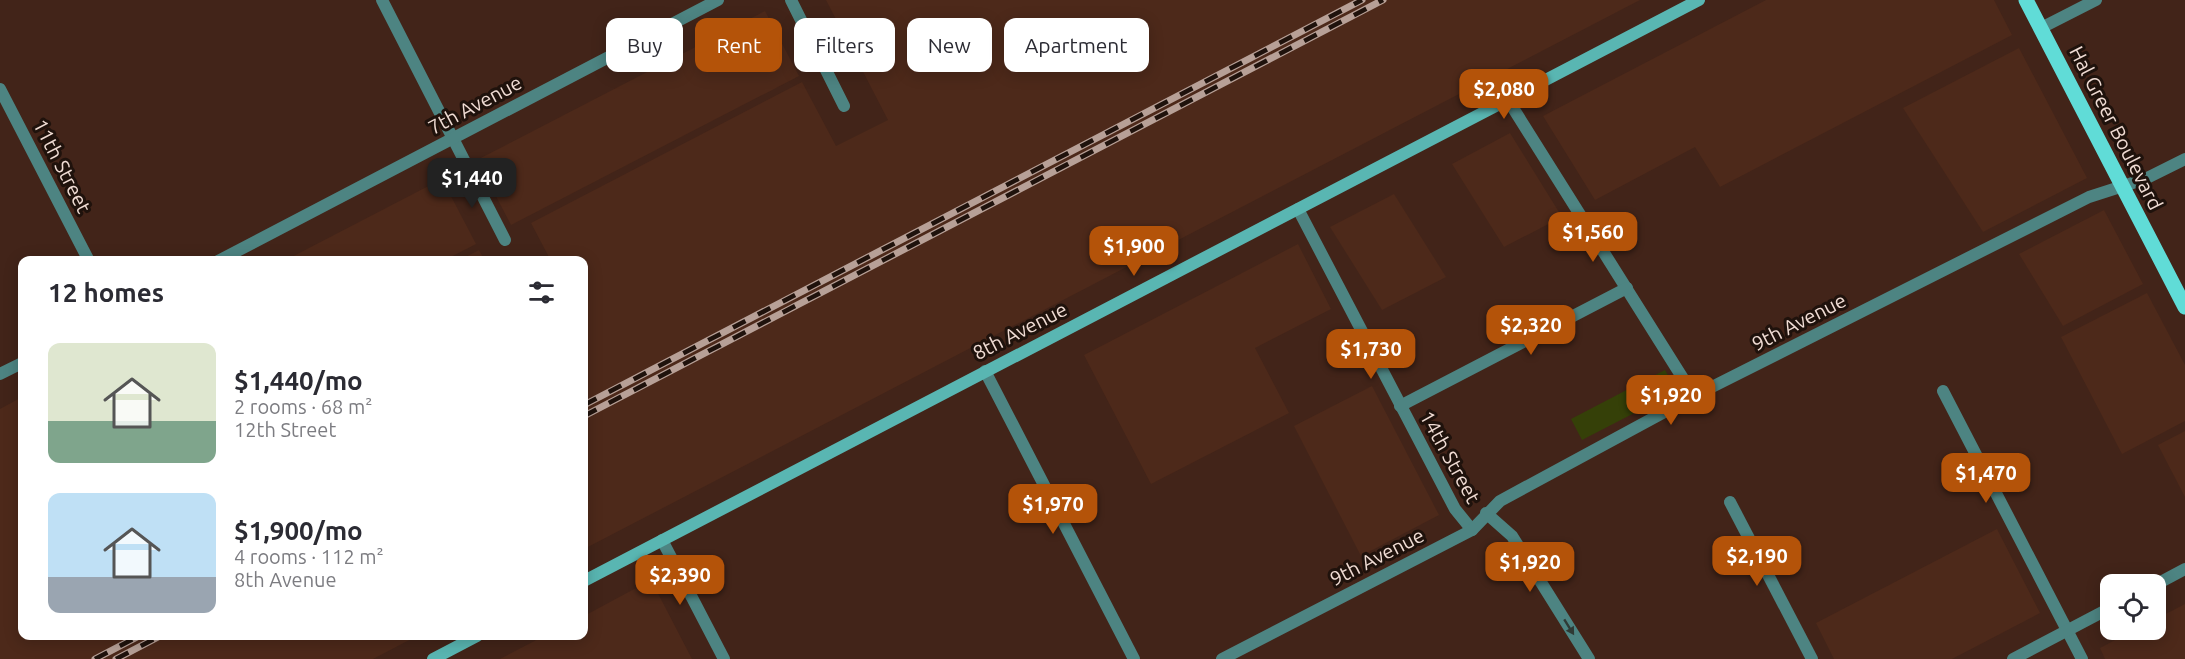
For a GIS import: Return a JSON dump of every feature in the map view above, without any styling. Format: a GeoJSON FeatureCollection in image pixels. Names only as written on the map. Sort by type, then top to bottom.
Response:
{"type":"FeatureCollection","features":[{"type":"Feature","properties":{"kind":"main road","name":"8th Avenue"},"geometry":{"type":"LineString","coordinates":[[588,579],[1698,0]]}},
{"type":"Feature","properties":{"kind":"main road","name":"Hal Greer Boulevard"},"geometry":{"type":"LineString","coordinates":[[2026,0],[2185,307]]}},
{"type":"Feature","properties":{"kind":"main road"},"geometry":{"type":"LineString","coordinates":[[433,659],[469,640]]}},
{"type":"Feature","properties":{"kind":"street"},"geometry":{"type":"LineString","coordinates":[[382,0],[505,240]]}},
{"type":"Feature","properties":{"kind":"street","name":"7th Avenue"},"geometry":{"type":"LineString","coordinates":[[228,256],[718,0]]}},
{"type":"Feature","properties":{"kind":"street"},"geometry":{"type":"LineString","coordinates":[[791,0],[844,106]]}},
{"type":"Feature","properties":{"kind":"street"},"geometry":{"type":"LineString","coordinates":[[2041,28],[2096,0]]}},
{"type":"Feature","properties":{"kind":"street","name":"11th Street"},"geometry":{"type":"LineString","coordinates":[[0,89],[86,256]]}},
{"type":"Feature","properties":{"kind":"street"},"geometry":{"type":"LineString","coordinates":[[1508,100],[1694,396]]}},
{"type":"Feature","properties":{"kind":"street","name":"9th Avenue"},"geometry":{"type":"LineString","coordinates":[[1222,659],[1472,530],[1500,501],[1694,396],[2089,197],[2145,179],[2185,159]]}},
{"type":"Feature","properties":{"kind":"street","name":"14th Street"},"geometry":{"type":"LineString","coordinates":[[1298,209],[1456,510],[1472,530]]}},
{"type":"Feature","properties":{"kind":"street"},"geometry":{"type":"LineString","coordinates":[[1400,406],[1627,288]]}},
{"type":"Feature","properties":{"kind":"street"},"geometry":{"type":"LineString","coordinates":[[0,374],[18,365]]}},
{"type":"Feature","properties":{"kind":"street"},"geometry":{"type":"LineString","coordinates":[[985,371],[1134,659]]}},
{"type":"Feature","properties":{"kind":"street"},"geometry":{"type":"LineString","coordinates":[[1943,391],[2082,659]]}},
{"type":"Feature","properties":{"kind":"street"},"geometry":{"type":"LineString","coordinates":[[1730,502],[1812,659]]}},
{"type":"Feature","properties":{"kind":"street","name":"14th Street"},"geometry":{"type":"LineString","coordinates":[[1486,513],[1512,536],[1589,659]]}},
{"type":"Feature","properties":{"kind":"street"},"geometry":{"type":"LineString","coordinates":[[662,540],[724,659]]}},
{"type":"Feature","properties":{"kind":"street"},"geometry":{"type":"LineString","coordinates":[[2166,579],[2185,569]]}},
{"type":"Feature","properties":{"kind":"street"},"geometry":{"type":"LineString","coordinates":[[2013,659],[2100,613]]}},
{"type":"Feature","properties":{"kind":"shaded area"},"geometry":{"type":"Polygon","coordinates":[[[826,0],[1640,0],[588,547],[588,256],[548,256],[531,223],[802,82],[836,146],[888,120],[863,72],[895,72],[895,18],[835,18],[826,0]]]}},
{"type":"Feature","properties":{"kind":"shaded area"},"geometry":{"type":"Polygon","coordinates":[[[1766,0],[1994,0],[2012,35],[1720,187],[1695,147],[1595,200],[1543,116],[1766,0]]]}},
{"type":"Feature","properties":{"kind":"shaded area"},"geometry":{"type":"Polygon","coordinates":[[[765,11],[769,18],[751,18],[765,11]]]}},
{"type":"Feature","properties":{"kind":"shaded area"},"geometry":{"type":"Polygon","coordinates":[[[782,44],[794,66],[794,72],[797,72],[799,76],[511,225],[477,160],[647,72],[683,72],[683,53],[695,47],[695,72],[782,72],[782,44]]]}},
{"type":"Feature","properties":{"kind":"shaded area"},"geometry":{"type":"Polygon","coordinates":[[[2019,48],[2087,178],[1983,232],[1903,108],[2019,48]]]}},
{"type":"Feature","properties":{"kind":"shaded area"},"geometry":{"type":"Polygon","coordinates":[[[1510,133],[1562,217],[1504,247],[1452,164],[1510,133]]]}},
{"type":"Feature","properties":{"kind":"shaded area"},"geometry":{"type":"Polygon","coordinates":[[[442,179],[476,244],[453,256],[294,256],[442,179]]]}},
{"type":"Feature","properties":{"kind":"shaded area"},"geometry":{"type":"Polygon","coordinates":[[[1394,194],[1446,277],[1382,310],[1330,227],[1394,194]]]}},
{"type":"Feature","properties":{"kind":"shaded area"},"geometry":{"type":"Polygon","coordinates":[[[2104,210],[2143,284],[2063,326],[2019,254],[2104,210]]]}},
{"type":"Feature","properties":{"kind":"shaded area"},"geometry":{"type":"Polygon","coordinates":[[[1298,244],[1331,309],[1255,348],[1289,413],[1151,484],[1084,355],[1298,244]]]}},
{"type":"Feature","properties":{"kind":"shaded area"},"geometry":{"type":"Polygon","coordinates":[[[479,250],[482,256],[468,256],[479,250]]]}},
{"type":"Feature","properties":{"kind":"shaded area"},"geometry":{"type":"Polygon","coordinates":[[[2147,293],[2185,365],[2185,421],[2122,454],[2061,337],[2147,293]]]}},
{"type":"Feature","properties":{"kind":"shaded area"},"geometry":{"type":"Polygon","coordinates":[[[1372,386],[1439,515],[1361,556],[1294,426],[1372,386]]]}},
{"type":"Feature","properties":{"kind":"shaded area"},"geometry":{"type":"Polygon","coordinates":[[[18,399],[18,640],[409,640],[373,659],[0,659],[0,409],[18,399]]]}},
{"type":"Feature","properties":{"kind":"shaded area"},"geometry":{"type":"Polygon","coordinates":[[[2185,431],[2185,497],[2158,445],[2185,431]]]}},
{"type":"Feature","properties":{"kind":"shaded area"},"geometry":{"type":"Polygon","coordinates":[[[1997,529],[2040,613],[1952,659],[1834,659],[1816,623],[1997,529]]]}},
{"type":"Feature","properties":{"kind":"shaded area"},"geometry":{"type":"Polygon","coordinates":[[[651,580],[692,659],[500,659],[536,640],[588,640],[588,614],[651,580]]]}},
{"type":"Feature","properties":{"kind":"shaded area"},"geometry":{"type":"Polygon","coordinates":[[[2185,604],[2185,659],[2105,659],[2100,648],[2115,640],[2166,640],[2166,614],[2185,604]]]}},
{"type":"Feature","properties":{"kind":"green space"},"geometry":{"type":"Polygon","coordinates":[[[1665,370],[1677,391],[1582,440],[1571,419],[1665,370]]]}},
{"type":"Feature","properties":{"kind":"railway"},"geometry":{"type":"LineString","coordinates":[[588,403],[1362,0]]}},
{"type":"Feature","properties":{"kind":"railway"},"geometry":{"type":"LineString","coordinates":[[588,414],[1383,0]]}},
{"type":"Feature","properties":{"kind":"railway"},"geometry":{"type":"LineString","coordinates":[[95,659],[131,640]]}},
{"type":"Feature","properties":{"kind":"railway"},"geometry":{"type":"LineString","coordinates":[[116,659],[152,640]]}}]}
